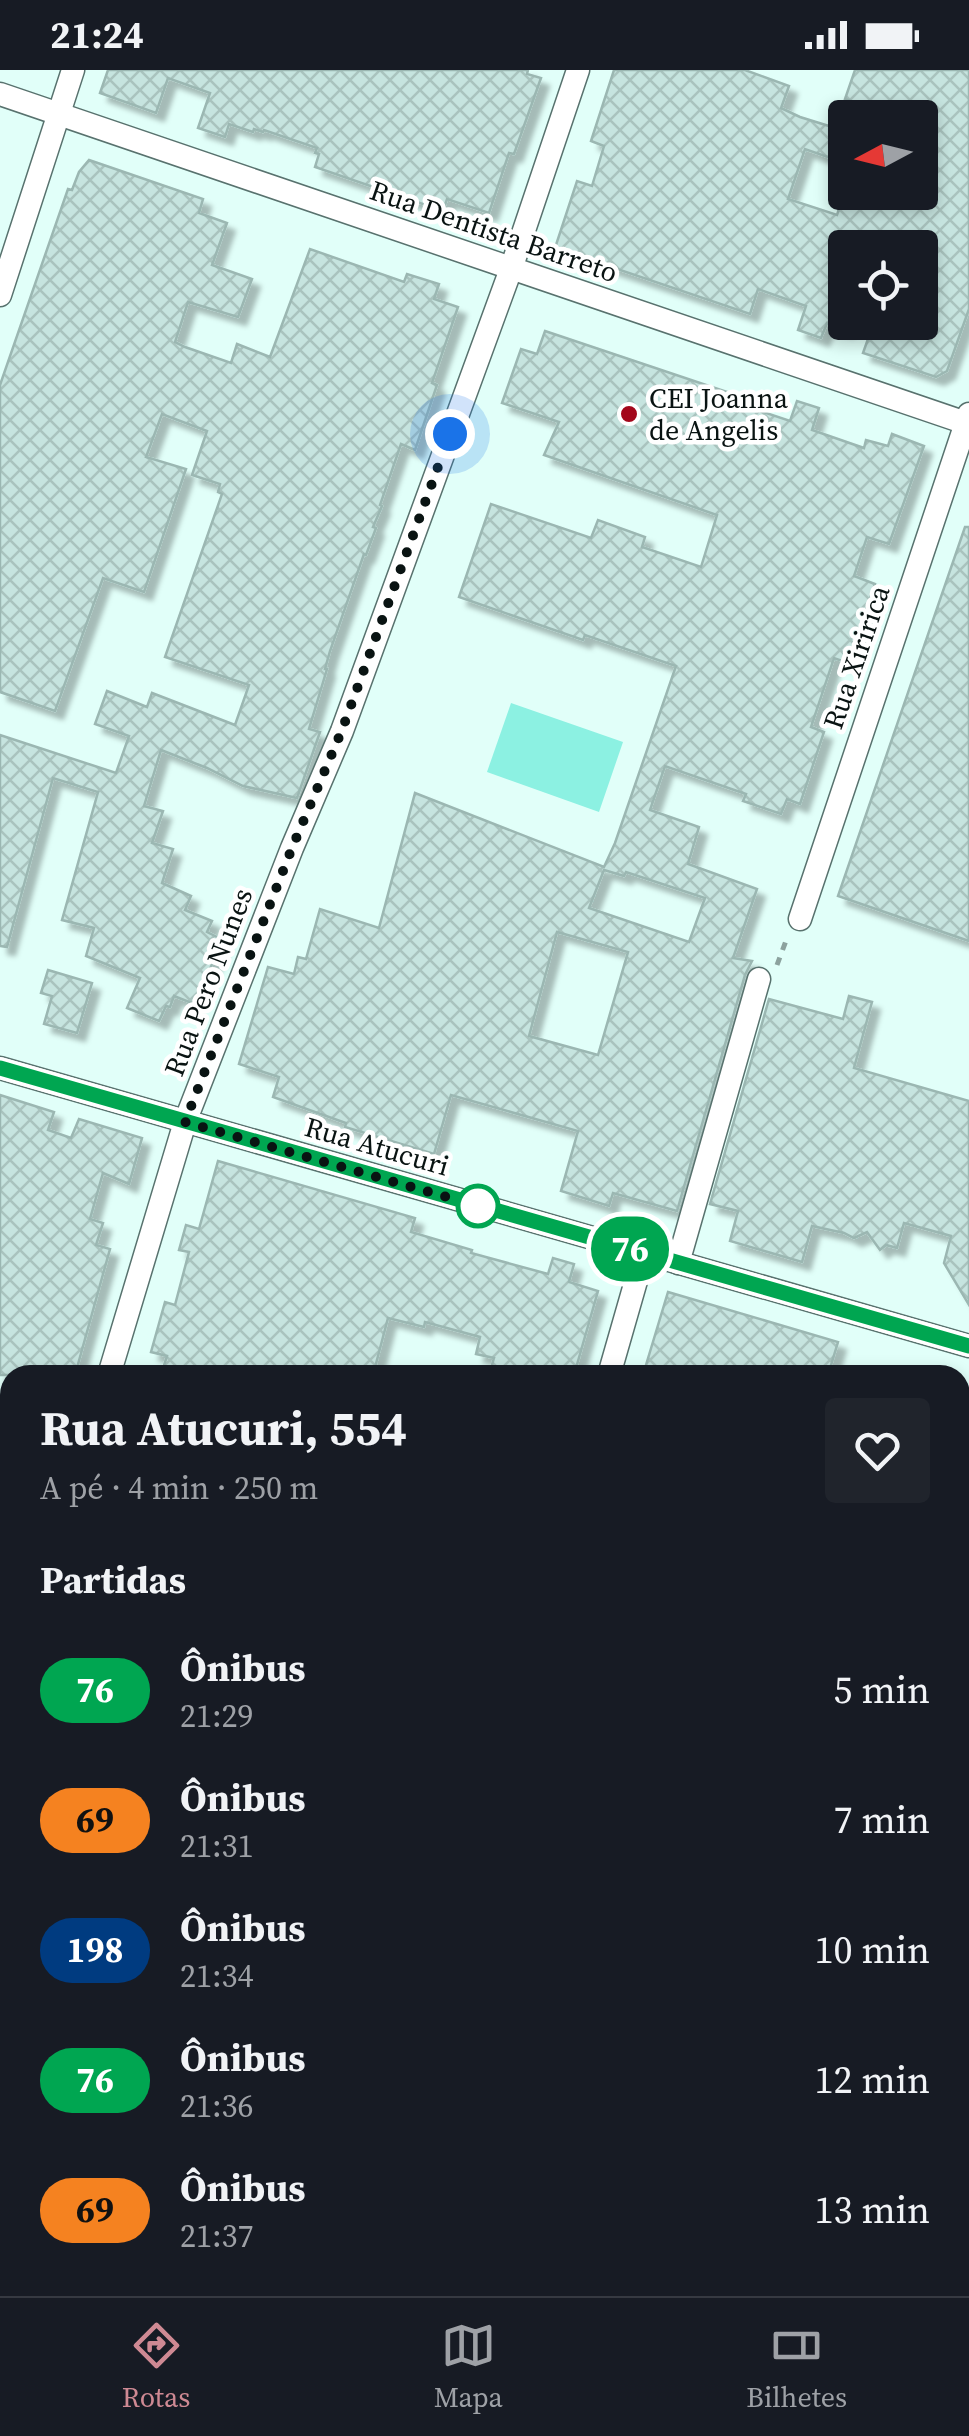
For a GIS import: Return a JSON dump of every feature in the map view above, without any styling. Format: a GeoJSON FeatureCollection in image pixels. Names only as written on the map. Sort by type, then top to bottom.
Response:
{"type":"FeatureCollection","features":[{"type":"Feature","properties":{"kind":"street"},"geometry":{"type":"LineString","coordinates":[[0,295],[74,70]]}},
{"type":"Feature","properties":{"kind":"street","name":"Rua Pero Nunes"},"geometry":{"type":"LineString","coordinates":[[112,1365],[185,1122],[342,730],[511,269],[578,70]]}},
{"type":"Feature","properties":{"kind":"street","name":"Rua Dentista Barreto"},"geometry":{"type":"LineString","coordinates":[[0,94],[968,420]]}},
{"type":"Feature","properties":{"kind":"street","name":"Rua Xiririca"},"geometry":{"type":"LineString","coordinates":[[800,918],[968,420]]}},
{"type":"Feature","properties":{"kind":"street"},"geometry":{"type":"LineString","coordinates":[[678,1263],[758,979]]}},
{"type":"Feature","properties":{"kind":"street","name":"Rua Atucuri"},"geometry":{"type":"LineString","coordinates":[[0,1068],[969,1346]]}},
{"type":"Feature","properties":{"kind":"street"},"geometry":{"type":"LineString","coordinates":[[613,1365],[644,1253]]}},
{"type":"Feature","properties":{"kind":"path"},"geometry":{"type":"LineString","coordinates":[[758,979],[778,964],[791,925],[800,918]]}},
{"type":"Feature","properties":{"kind":"green space"},"geometry":{"type":"Polygon","coordinates":[[[511,703],[623,742],[599,812],[487,772],[511,703]]]}},
{"type":"Feature","properties":{"kind":"building"},"geometry":{"type":"Polygon","coordinates":[[[108,70],[528,70],[527,74],[541,78],[489,213],[447,199],[443,211],[315,167],[317,148],[264,130],[253,132],[229,124],[225,137],[198,128],[210,93],[168,78],[156,113],[100,93],[108,70]]]}},
{"type":"Feature","properties":{"kind":"building"},"geometry":{"type":"Polygon","coordinates":[[[614,70],[745,70],[789,86],[781,108],[828,126],[828,157],[805,149],[788,199],[837,215],[839,210],[938,210],[938,100],[845,99],[855,70],[969,70],[969,309],[947,371],[936,377],[863,353],[868,340],[938,340],[938,230],[828,230],[828,323],[821,338],[798,330],[806,306],[758,289],[750,314],[555,248],[577,181],[592,186],[604,146],[591,141],[614,70]]]}},
{"type":"Feature","properties":{"kind":"building"},"geometry":{"type":"Polygon","coordinates":[[[89,160],[203,199],[199,213],[227,223],[212,265],[252,279],[238,317],[188,302],[175,342],[185,347],[231,363],[237,344],[270,357],[310,249],[404,282],[407,274],[439,284],[434,299],[458,307],[432,383],[437,385],[415,450],[401,444],[373,527],[376,528],[330,651],[309,729],[320,732],[297,798],[243,786],[161,750],[144,806],[163,811],[152,843],[173,849],[162,883],[191,896],[185,910],[212,921],[207,932],[223,940],[194,1004],[174,996],[159,1021],[127,1008],[140,978],[86,956],[94,928],[62,920],[98,792],[53,778],[7,947],[0,946],[0,735],[116,773],[129,736],[95,724],[107,691],[147,707],[152,693],[235,725],[249,685],[165,657],[222,494],[218,492],[220,484],[192,475],[207,431],[162,414],[146,457],[186,469],[144,592],[103,578],[55,711],[0,692],[0,385],[68,189],[72,190],[89,160]]]}},
{"type":"Feature","properties":{"kind":"building"},"geometry":{"type":"Polygon","coordinates":[[[545,331],[748,399],[745,406],[790,421],[797,401],[819,408],[812,430],[864,448],[866,440],[888,446],[892,434],[924,446],[889,544],[867,537],[854,576],[875,584],[848,663],[834,658],[811,727],[824,732],[800,804],[787,799],[781,814],[743,801],[746,794],[665,766],[650,810],[699,827],[688,864],[757,889],[733,958],[752,961],[677,1211],[613,1193],[609,1206],[561,1191],[578,1131],[451,1095],[434,1154],[345,1127],[346,1123],[273,1097],[279,1077],[239,1064],[268,967],[294,974],[298,957],[306,959],[320,909],[379,928],[415,793],[604,867],[615,843],[676,666],[585,635],[583,640],[459,597],[491,504],[591,538],[598,520],[645,537],[642,547],[701,567],[717,515],[544,455],[559,422],[502,403],[521,349],[537,354],[545,331]],[[604,870],[589,908],[689,942],[705,898],[626,872],[624,876],[604,870]],[[557,932],[529,1036],[598,1055],[628,952],[557,932]]]}},
{"type":"Feature","properties":{"kind":"building"},"geometry":{"type":"Polygon","coordinates":[[[965,527],[969,527],[969,941],[838,896],[965,527]]]}},
{"type":"Feature","properties":{"kind":"building"},"geometry":{"type":"Polygon","coordinates":[[[48,970],[92,983],[77,1033],[44,1024],[52,996],[41,993],[48,970]]]}},
{"type":"Feature","properties":{"kind":"building"},"geometry":{"type":"Polygon","coordinates":[[[849,996],[872,1002],[854,1068],[969,1101],[969,1305],[944,1263],[951,1236],[904,1223],[897,1248],[886,1245],[880,1250],[867,1232],[854,1238],[812,1226],[802,1262],[730,1241],[738,1211],[710,1204],[769,999],[843,1019],[849,996]]]}},
{"type":"Feature","properties":{"kind":"building"},"geometry":{"type":"Polygon","coordinates":[[[0,1095],[54,1112],[48,1130],[71,1138],[79,1119],[142,1138],[129,1184],[103,1173],[90,1219],[103,1223],[96,1245],[110,1249],[78,1365],[0,1365],[0,1095]]]}},
{"type":"Feature","properties":{"kind":"building"},"geometry":{"type":"Polygon","coordinates":[[[218,1161],[415,1218],[411,1232],[472,1250],[471,1253],[548,1274],[553,1258],[574,1264],[569,1282],[598,1291],[577,1365],[492,1365],[494,1358],[476,1354],[480,1337],[425,1322],[424,1327],[388,1318],[376,1365],[164,1365],[167,1356],[151,1352],[165,1302],[175,1305],[189,1252],[179,1250],[186,1225],[199,1229],[218,1161]]]}},
{"type":"Feature","properties":{"kind":"building"},"geometry":{"type":"Polygon","coordinates":[[[668,1292],[838,1342],[831,1365],[646,1365],[668,1292]]]}},
{"type":"Feature","properties":{"kind":"bus line","name":"76"},"geometry":{"type":"LineString","coordinates":[[0,1068],[969,1346]]}},
{"type":"Feature","properties":{"kind":"place","name":"CEI Joanna de Angelis"},"geometry":{"type":"Point","coordinates":[629,414]}},
{"type":"Feature","properties":{"kind":"route"},"geometry":{"type":"LineString","coordinates":[[450,434],[342,730],[185,1122],[478,1206]]}}]}
